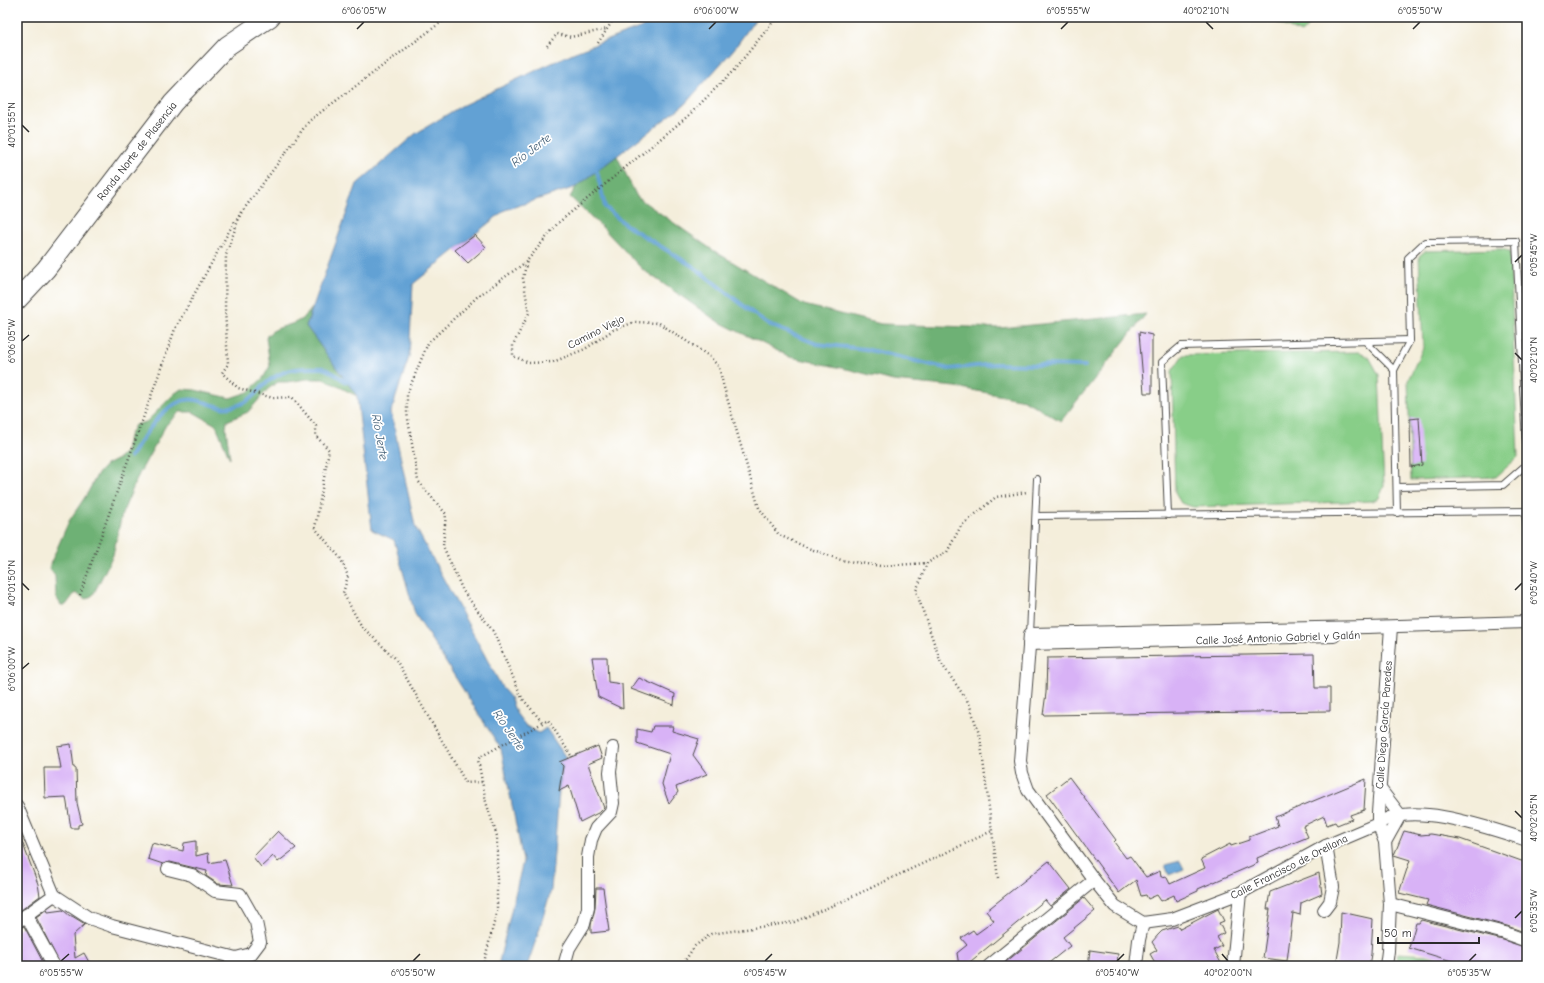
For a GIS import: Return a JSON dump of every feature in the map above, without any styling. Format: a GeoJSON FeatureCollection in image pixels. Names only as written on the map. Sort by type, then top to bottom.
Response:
{"type":"FeatureCollection","features":[{"type":"Feature","properties":{"kind":"highway","name":"Ronda Norte de Plasencia"},"geometry":{"type":"LineString","coordinates":[[17,300],[46,269],[173,103],[227,46],[270,17]]}},
{"type":"Feature","properties":{"kind":"street","name":"Calle José Antonio Gabriel y Galán"},"geometry":{"type":"LineString","coordinates":[[1391,631],[1527,622]]}},
{"type":"Feature","properties":{"kind":"street","name":"Calle José Antonio Gabriel y Galán"},"geometry":{"type":"LineString","coordinates":[[1030,639],[1527,629]]}},
{"type":"Feature","properties":{"kind":"street","name":"Calle Diego García Paredes"},"geometry":{"type":"LineString","coordinates":[[1378,824],[1391,631]]}},
{"type":"Feature","properties":{"kind":"street"},"geometry":{"type":"LineString","coordinates":[[1030,639],[1020,746],[1022,773],[1028,790],[1094,880],[1115,906],[1143,923],[1138,940],[1136,966]]}},
{"type":"Feature","properties":{"kind":"street"},"geometry":{"type":"LineString","coordinates":[[564,966],[569,948],[584,924],[588,908],[588,858],[591,840],[596,828],[611,812],[612,803],[610,772],[613,748]]}},
{"type":"Feature","properties":{"kind":"street"},"geometry":{"type":"LineString","coordinates":[[1380,789],[1400,815],[1386,842]]}},
{"type":"Feature","properties":{"kind":"street"},"geometry":{"type":"LineString","coordinates":[[17,807],[54,895],[89,918],[112,926],[236,958],[251,954],[260,942],[256,922],[240,894],[215,891],[192,875],[168,869]]}},
{"type":"Feature","properties":{"kind":"street","name":"Calle Francisco de Orellana"},"geometry":{"type":"LineString","coordinates":[[1143,923],[1172,919],[1240,893],[1326,846],[1378,824],[1382,820],[1400,815],[1436,815],[1478,824],[1527,840]]}},
{"type":"Feature","properties":{"kind":"street"},"geometry":{"type":"LineString","coordinates":[[1378,824],[1386,842],[1390,904],[1386,966]]}},
{"type":"Feature","properties":{"kind":"street"},"geometry":{"type":"LineString","coordinates":[[1324,910],[1330,902],[1333,887],[1326,846]]}},
{"type":"Feature","properties":{"kind":"street"},"geometry":{"type":"LineString","coordinates":[[989,966],[1094,880]]}},
{"type":"Feature","properties":{"kind":"street"},"geometry":{"type":"LineString","coordinates":[[1233,966],[1240,893]]}},
{"type":"Feature","properties":{"kind":"street"},"geometry":{"type":"LineString","coordinates":[[54,895],[22,918],[54,966]]}},
{"type":"Feature","properties":{"kind":"street"},"geometry":{"type":"LineString","coordinates":[[1390,904],[1527,941]]}},
{"type":"Feature","properties":{"kind":"lane"},"geometry":{"type":"LineString","coordinates":[[1397,487],[1503,485],[1527,464],[1516,241],[1425,242],[1408,258],[1410,340],[1394,370],[1397,513]]}},
{"type":"Feature","properties":{"kind":"lane"},"geometry":{"type":"LineString","coordinates":[[1168,515],[1162,362],[1181,346],[1410,340]]}},
{"type":"Feature","properties":{"kind":"lane"},"geometry":{"type":"LineString","coordinates":[[1366,342],[1394,370]]}},
{"type":"Feature","properties":{"kind":"lane"},"geometry":{"type":"LineString","coordinates":[[1030,639],[1037,479]]}},
{"type":"Feature","properties":{"kind":"lane"},"geometry":{"type":"LineString","coordinates":[[1036,516],[1526,511],[1527,529]]}},
{"type":"Feature","properties":{"kind":"path"},"geometry":{"type":"LineString","coordinates":[[80,595],[174,329],[233,224],[309,120],[448,17]]}},
{"type":"Feature","properties":{"kind":"path"},"geometry":{"type":"LineString","coordinates":[[598,43],[615,17]]}},
{"type":"Feature","properties":{"kind":"path","name":"Camino Viejo"},"geometry":{"type":"LineString","coordinates":[[777,17],[734,70],[688,116],[558,223],[527,261],[523,278],[529,313],[513,345],[513,356],[529,363],[554,362],[585,349],[613,330],[635,322],[659,323],[709,356],[719,367],[759,508],[779,535],[808,548],[842,560],[880,566],[927,563]]}},
{"type":"Feature","properties":{"kind":"path"},"geometry":{"type":"LineString","coordinates":[[547,46],[557,34],[571,37],[606,29]]}},
{"type":"Feature","properties":{"kind":"path"},"geometry":{"type":"LineString","coordinates":[[241,212],[226,255],[225,309],[228,364],[222,373],[238,388],[273,398],[292,397],[316,426],[316,436],[329,450],[315,528],[341,559],[348,576],[343,593],[362,626],[395,658],[466,783],[482,782]]}},
{"type":"Feature","properties":{"kind":"path"},"geometry":{"type":"LineString","coordinates":[[527,261],[477,297],[428,343],[407,394],[407,413],[418,481],[446,514],[443,546],[462,591],[493,631],[522,698],[543,723]]}},
{"type":"Feature","properties":{"kind":"path"},"geometry":{"type":"LineString","coordinates":[[998,878],[980,736],[969,704],[941,663],[916,592],[927,563],[947,552],[961,526],[996,497],[1037,490]]}},
{"type":"Feature","properties":{"kind":"path"},"geometry":{"type":"LineString","coordinates":[[483,966],[497,911],[497,836],[486,802],[478,760],[482,755],[548,720],[572,757]]}},
{"type":"Feature","properties":{"kind":"path"},"geometry":{"type":"LineString","coordinates":[[681,966],[695,946],[711,934],[794,922],[844,901],[992,831]]}},
{"type":"Feature","properties":{"kind":"green space"},"geometry":{"type":"Polygon","coordinates":[[[1265,17],[1319,17],[1301,33],[1265,17]]]}},
{"type":"Feature","properties":{"kind":"green space"},"geometry":{"type":"Polygon","coordinates":[[[617,156],[637,197],[711,249],[804,305],[881,324],[1000,328],[1146,314],[1061,421],[1024,400],[956,387],[893,381],[790,357],[717,321],[642,269],[603,228],[570,197],[576,187],[617,156]]]}},
{"type":"Feature","properties":{"kind":"green space"},"geometry":{"type":"Polygon","coordinates":[[[1503,249],[1510,252],[1518,457],[1496,477],[1411,480],[1408,380],[1423,348],[1419,256],[1425,251],[1503,249]]]}},
{"type":"Feature","properties":{"kind":"green space"},"geometry":{"type":"Polygon","coordinates":[[[312,308],[306,326],[357,396],[324,379],[278,382],[268,389],[248,412],[227,421],[226,428],[230,459],[216,425],[193,412],[180,412],[166,425],[139,474],[122,514],[113,555],[93,595],[86,599],[75,593],[66,605],[61,605],[56,597],[55,576],[49,568],[51,562],[69,521],[87,494],[97,475],[106,465],[118,459],[126,451],[129,436],[135,425],[146,422],[181,389],[195,390],[230,398],[248,392],[263,378],[270,366],[266,337],[269,333],[300,320],[312,308]]]}},
{"type":"Feature","properties":{"kind":"green space"},"geometry":{"type":"Polygon","coordinates":[[[1360,352],[1369,357],[1379,375],[1384,486],[1379,498],[1372,501],[1193,507],[1181,503],[1175,493],[1172,371],[1183,355],[1360,352]]]}},
{"type":"Feature","properties":{"kind":"green space"},"geometry":{"type":"Polygon","coordinates":[[[1398,953],[1426,955],[1461,966],[1395,966],[1398,953]]]}},
{"type":"Feature","properties":{"kind":"water","name":"Río Jerte"},"geometry":{"type":"Polygon","coordinates":[[[669,17],[757,17],[734,49],[685,104],[576,187],[505,210],[413,284],[409,357],[391,412],[415,526],[503,689],[510,697],[516,713],[526,726],[539,733],[546,728],[567,759],[560,762],[563,766],[559,791],[551,890],[538,934],[527,966],[498,966],[523,861],[501,749],[415,614],[394,540],[372,530],[357,396],[306,326],[357,184],[415,134],[461,106],[575,52],[669,17]]]}},
{"type":"Feature","properties":{"kind":"water"},"geometry":{"type":"Polygon","coordinates":[[[1180,861],[1184,869],[1169,875],[1165,865],[1180,861]]]}},
{"type":"Feature","properties":{"kind":"building"},"geometry":{"type":"Polygon","coordinates":[[[475,235],[486,247],[468,263],[455,250],[475,235]]]}},
{"type":"Feature","properties":{"kind":"building"},"geometry":{"type":"Polygon","coordinates":[[[1139,332],[1152,335],[1152,393],[1144,393],[1139,332]]]}},
{"type":"Feature","properties":{"kind":"building"},"geometry":{"type":"Polygon","coordinates":[[[1419,418],[1422,465],[1411,467],[1410,419],[1419,418]]]}},
{"type":"Feature","properties":{"kind":"building"},"geometry":{"type":"Polygon","coordinates":[[[1314,654],[1315,688],[1330,688],[1330,711],[1043,715],[1046,693],[1047,658],[1314,654]]]}},
{"type":"Feature","properties":{"kind":"building"},"geometry":{"type":"Polygon","coordinates":[[[592,657],[607,657],[608,682],[622,684],[623,709],[598,697],[592,657]]]}},
{"type":"Feature","properties":{"kind":"building"},"geometry":{"type":"Polygon","coordinates":[[[639,678],[675,694],[674,705],[631,689],[639,678]]]}},
{"type":"Feature","properties":{"kind":"building"},"geometry":{"type":"Polygon","coordinates":[[[653,726],[673,726],[672,731],[699,739],[693,755],[707,774],[676,787],[678,792],[669,804],[662,784],[670,754],[637,743],[637,729],[651,732],[653,726]]]}},
{"type":"Feature","properties":{"kind":"building"},"geometry":{"type":"Polygon","coordinates":[[[71,744],[74,768],[76,768],[77,803],[82,824],[78,825],[78,828],[71,828],[66,797],[45,798],[44,768],[61,768],[57,746],[71,744]]]}},
{"type":"Feature","properties":{"kind":"building"},"geometry":{"type":"Polygon","coordinates":[[[598,746],[602,758],[588,764],[604,808],[600,812],[580,822],[569,786],[559,791],[563,766],[559,762],[598,746]]]}},
{"type":"Feature","properties":{"kind":"building"},"geometry":{"type":"Polygon","coordinates":[[[1069,777],[1116,840],[1114,842],[1126,858],[1130,856],[1146,877],[1160,871],[1161,877],[1166,876],[1170,884],[1205,868],[1201,859],[1230,844],[1231,846],[1249,840],[1249,837],[1278,826],[1275,817],[1366,779],[1364,810],[1350,815],[1352,819],[1337,825],[1335,822],[1327,825],[1324,816],[1303,826],[1308,837],[1257,858],[1258,863],[1198,889],[1198,891],[1176,901],[1174,895],[1161,901],[1157,895],[1148,899],[1146,895],[1141,896],[1136,880],[1119,893],[1047,794],[1069,777]]]}},
{"type":"Feature","properties":{"kind":"building"},"geometry":{"type":"Polygon","coordinates":[[[17,831],[38,884],[40,896],[17,913],[17,831]]]}},
{"type":"Feature","properties":{"kind":"building"},"geometry":{"type":"Polygon","coordinates":[[[278,831],[296,848],[278,862],[273,856],[261,867],[253,857],[278,831]]]}},
{"type":"Feature","properties":{"kind":"building"},"geometry":{"type":"Polygon","coordinates":[[[1404,831],[1421,835],[1431,834],[1460,839],[1527,863],[1527,933],[1507,926],[1426,905],[1428,900],[1399,893],[1410,860],[1394,855],[1404,831]]]}},
{"type":"Feature","properties":{"kind":"building"},"geometry":{"type":"Polygon","coordinates":[[[196,841],[196,856],[208,853],[209,863],[225,860],[233,885],[218,884],[206,876],[207,871],[170,862],[163,864],[148,859],[152,843],[183,851],[184,843],[196,841]]]}},
{"type":"Feature","properties":{"kind":"building"},"geometry":{"type":"Polygon","coordinates":[[[1049,861],[1071,889],[1050,906],[1045,900],[965,966],[959,966],[957,953],[967,945],[961,938],[973,930],[976,934],[994,921],[986,911],[1049,861]]]}},
{"type":"Feature","properties":{"kind":"building"},"geometry":{"type":"Polygon","coordinates":[[[1319,873],[1322,894],[1301,903],[1300,915],[1293,913],[1287,961],[1263,958],[1270,909],[1267,909],[1270,892],[1319,873]]]}},
{"type":"Feature","properties":{"kind":"building"},"geometry":{"type":"Polygon","coordinates":[[[596,888],[603,888],[609,931],[591,933],[591,925],[595,908],[596,888]]]}},
{"type":"Feature","properties":{"kind":"building"},"geometry":{"type":"Polygon","coordinates":[[[1084,898],[1095,911],[1063,937],[1070,946],[1045,966],[1001,966],[1084,898]]]}},
{"type":"Feature","properties":{"kind":"building"},"geometry":{"type":"Polygon","coordinates":[[[47,909],[48,912],[63,910],[70,916],[85,924],[73,935],[75,958],[84,953],[91,966],[61,966],[36,917],[47,909]]]}},
{"type":"Feature","properties":{"kind":"building"},"geometry":{"type":"Polygon","coordinates":[[[1218,909],[1224,921],[1219,923],[1224,933],[1217,937],[1222,946],[1214,950],[1221,963],[1215,966],[1157,966],[1150,954],[1157,950],[1152,942],[1162,931],[1178,926],[1180,929],[1218,909]]]}},
{"type":"Feature","properties":{"kind":"building"},"geometry":{"type":"Polygon","coordinates":[[[1341,912],[1373,919],[1369,966],[1336,966],[1340,942],[1341,912]]]}},
{"type":"Feature","properties":{"kind":"building"},"geometry":{"type":"Polygon","coordinates":[[[1421,920],[1503,940],[1527,948],[1527,966],[1468,966],[1409,948],[1416,923],[1419,923],[1421,920]]]}},
{"type":"Feature","properties":{"kind":"building"},"geometry":{"type":"Polygon","coordinates":[[[24,926],[45,966],[17,966],[17,929],[24,926]]]}},
{"type":"Feature","properties":{"kind":"building"},"geometry":{"type":"Polygon","coordinates":[[[1090,950],[1118,954],[1117,966],[1088,966],[1090,950]]]}},
{"type":"Feature","properties":{"kind":"waterway"},"geometry":{"type":"LineString","coordinates":[[597,171],[605,207],[626,225],[694,267],[767,324],[817,344],[865,349],[949,369],[994,364],[1085,366]]}},
{"type":"Feature","properties":{"kind":"waterway"},"geometry":{"type":"LineString","coordinates":[[130,457],[157,419],[166,410],[185,400],[196,400],[224,408],[235,406],[246,402],[266,383],[277,376],[287,371],[304,368],[323,368],[347,382]]}}]}
